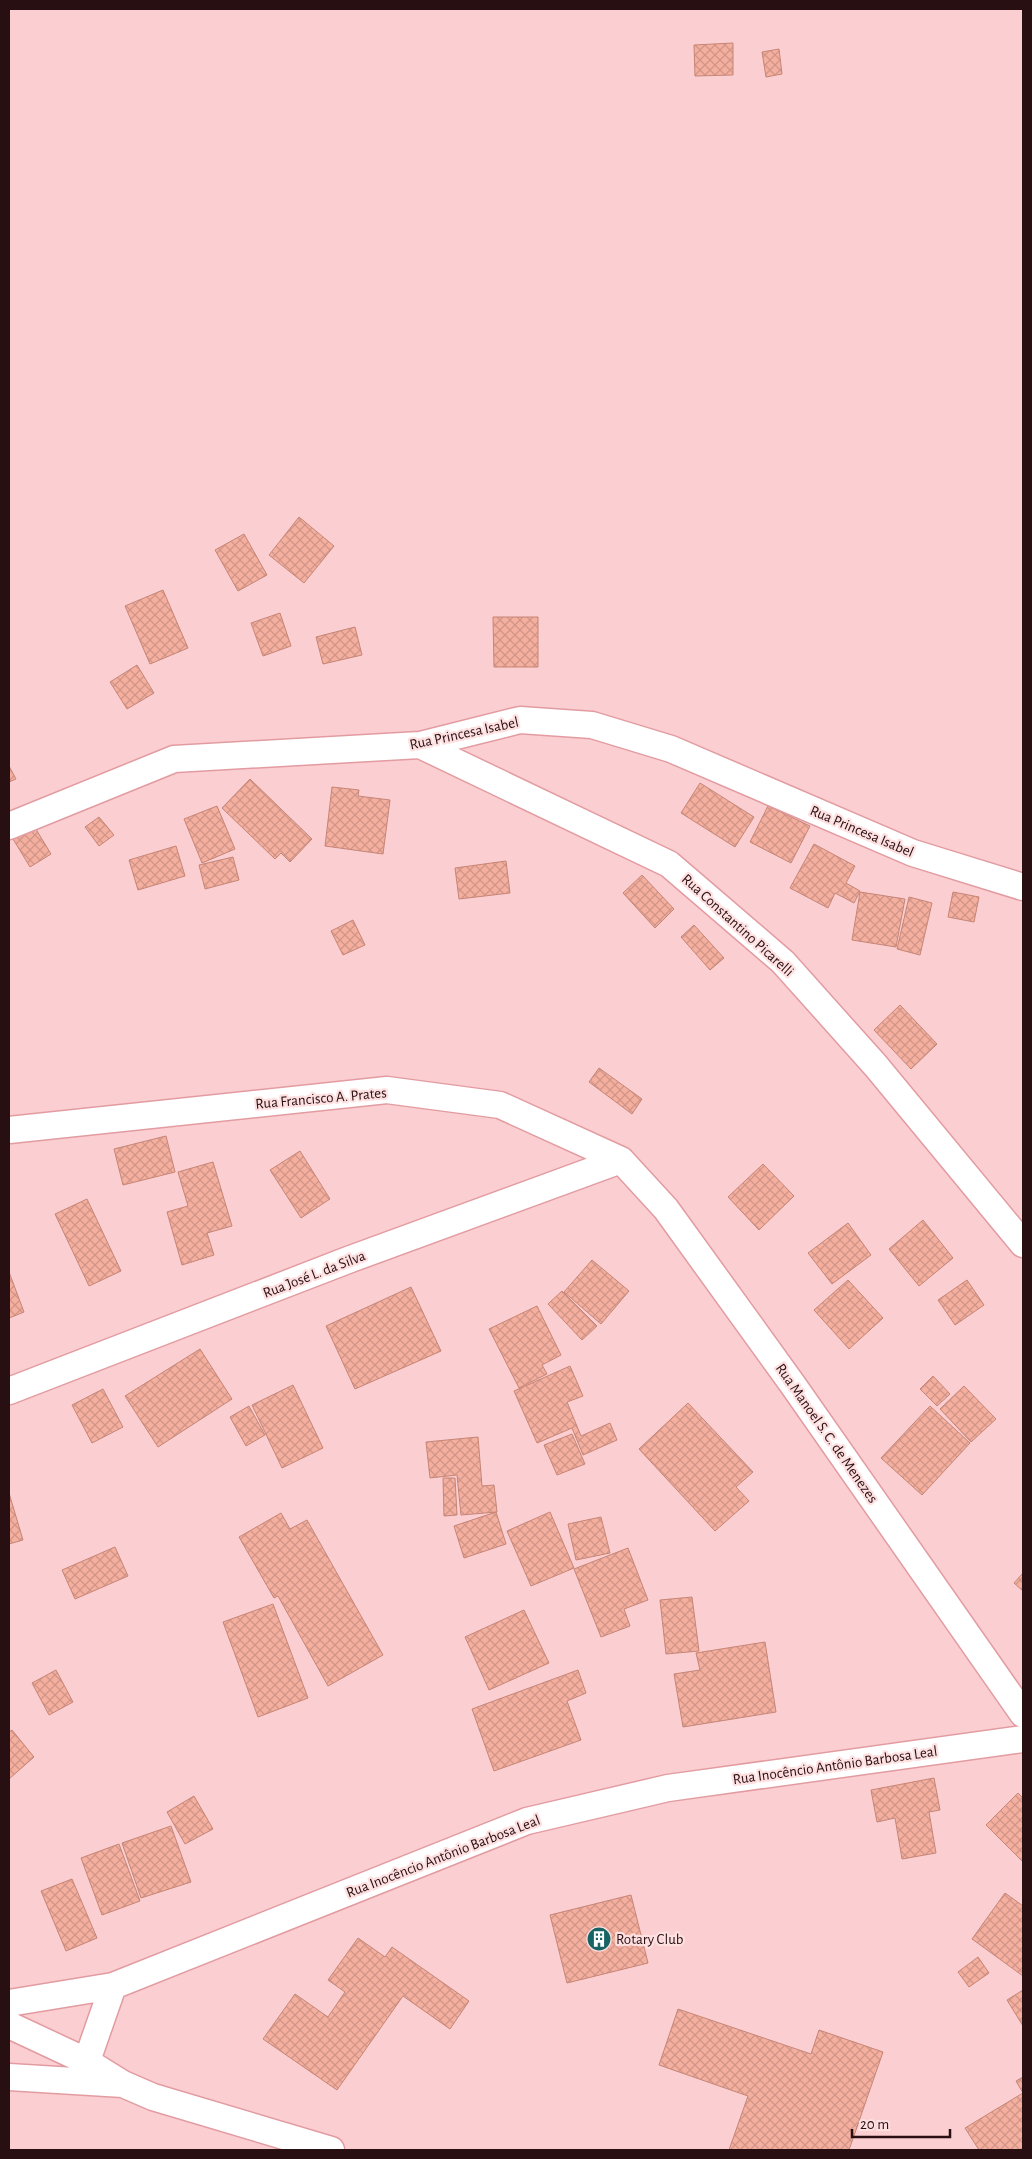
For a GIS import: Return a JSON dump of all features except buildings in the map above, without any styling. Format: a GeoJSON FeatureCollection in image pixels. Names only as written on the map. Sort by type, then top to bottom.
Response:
{"type":"FeatureCollection","features":[{"type":"Feature","properties":{"kind":"street","name":"Rua Princesa Isabel"},"geometry":{"type":"LineString","coordinates":[[9,826],[174,759],[420,745],[520,720],[592,725],[671,749],[913,853],[1023,887]]}},
{"type":"Feature","properties":{"kind":"street","name":"Rua Constantino Picarelli"},"geometry":{"type":"LineString","coordinates":[[420,745],[669,864],[783,962],[876,1066],[1023,1244]]}},
{"type":"Feature","properties":{"kind":"street","name":"Rua Francisco A. Prates"},"geometry":{"type":"LineString","coordinates":[[9,1130],[387,1090],[500,1105],[621,1160]]}},
{"type":"Feature","properties":{"kind":"street","name":"Rua José L. da Silva"},"geometry":{"type":"LineString","coordinates":[[9,1391],[348,1260],[621,1160]]}},
{"type":"Feature","properties":{"kind":"street","name":"Rua Manoel S. C. de Menezes"},"geometry":{"type":"LineString","coordinates":[[621,1160],[666,1209],[1023,1714]]}},
{"type":"Feature","properties":{"kind":"street","name":"Rua Inocêncio Antônio Barbosa Leal"},"geometry":{"type":"LineString","coordinates":[[9,2003],[113,1986],[527,1821],[668,1788],[1023,1739]]}},
{"type":"Feature","properties":{"kind":"street"},"geometry":{"type":"LineString","coordinates":[[83,2071],[113,1986]]}},
{"type":"Feature","properties":{"kind":"street"},"geometry":{"type":"LineString","coordinates":[[9,2025],[83,2071],[153,2097],[331,2150]]}},
{"type":"Feature","properties":{"kind":"street"},"geometry":{"type":"LineString","coordinates":[[9,2077],[83,2071]]}},
{"type":"Feature","properties":{"kind":"place","name":"Rotary Club"},"geometry":{"type":"Point","coordinates":[599,1939]}}]}
